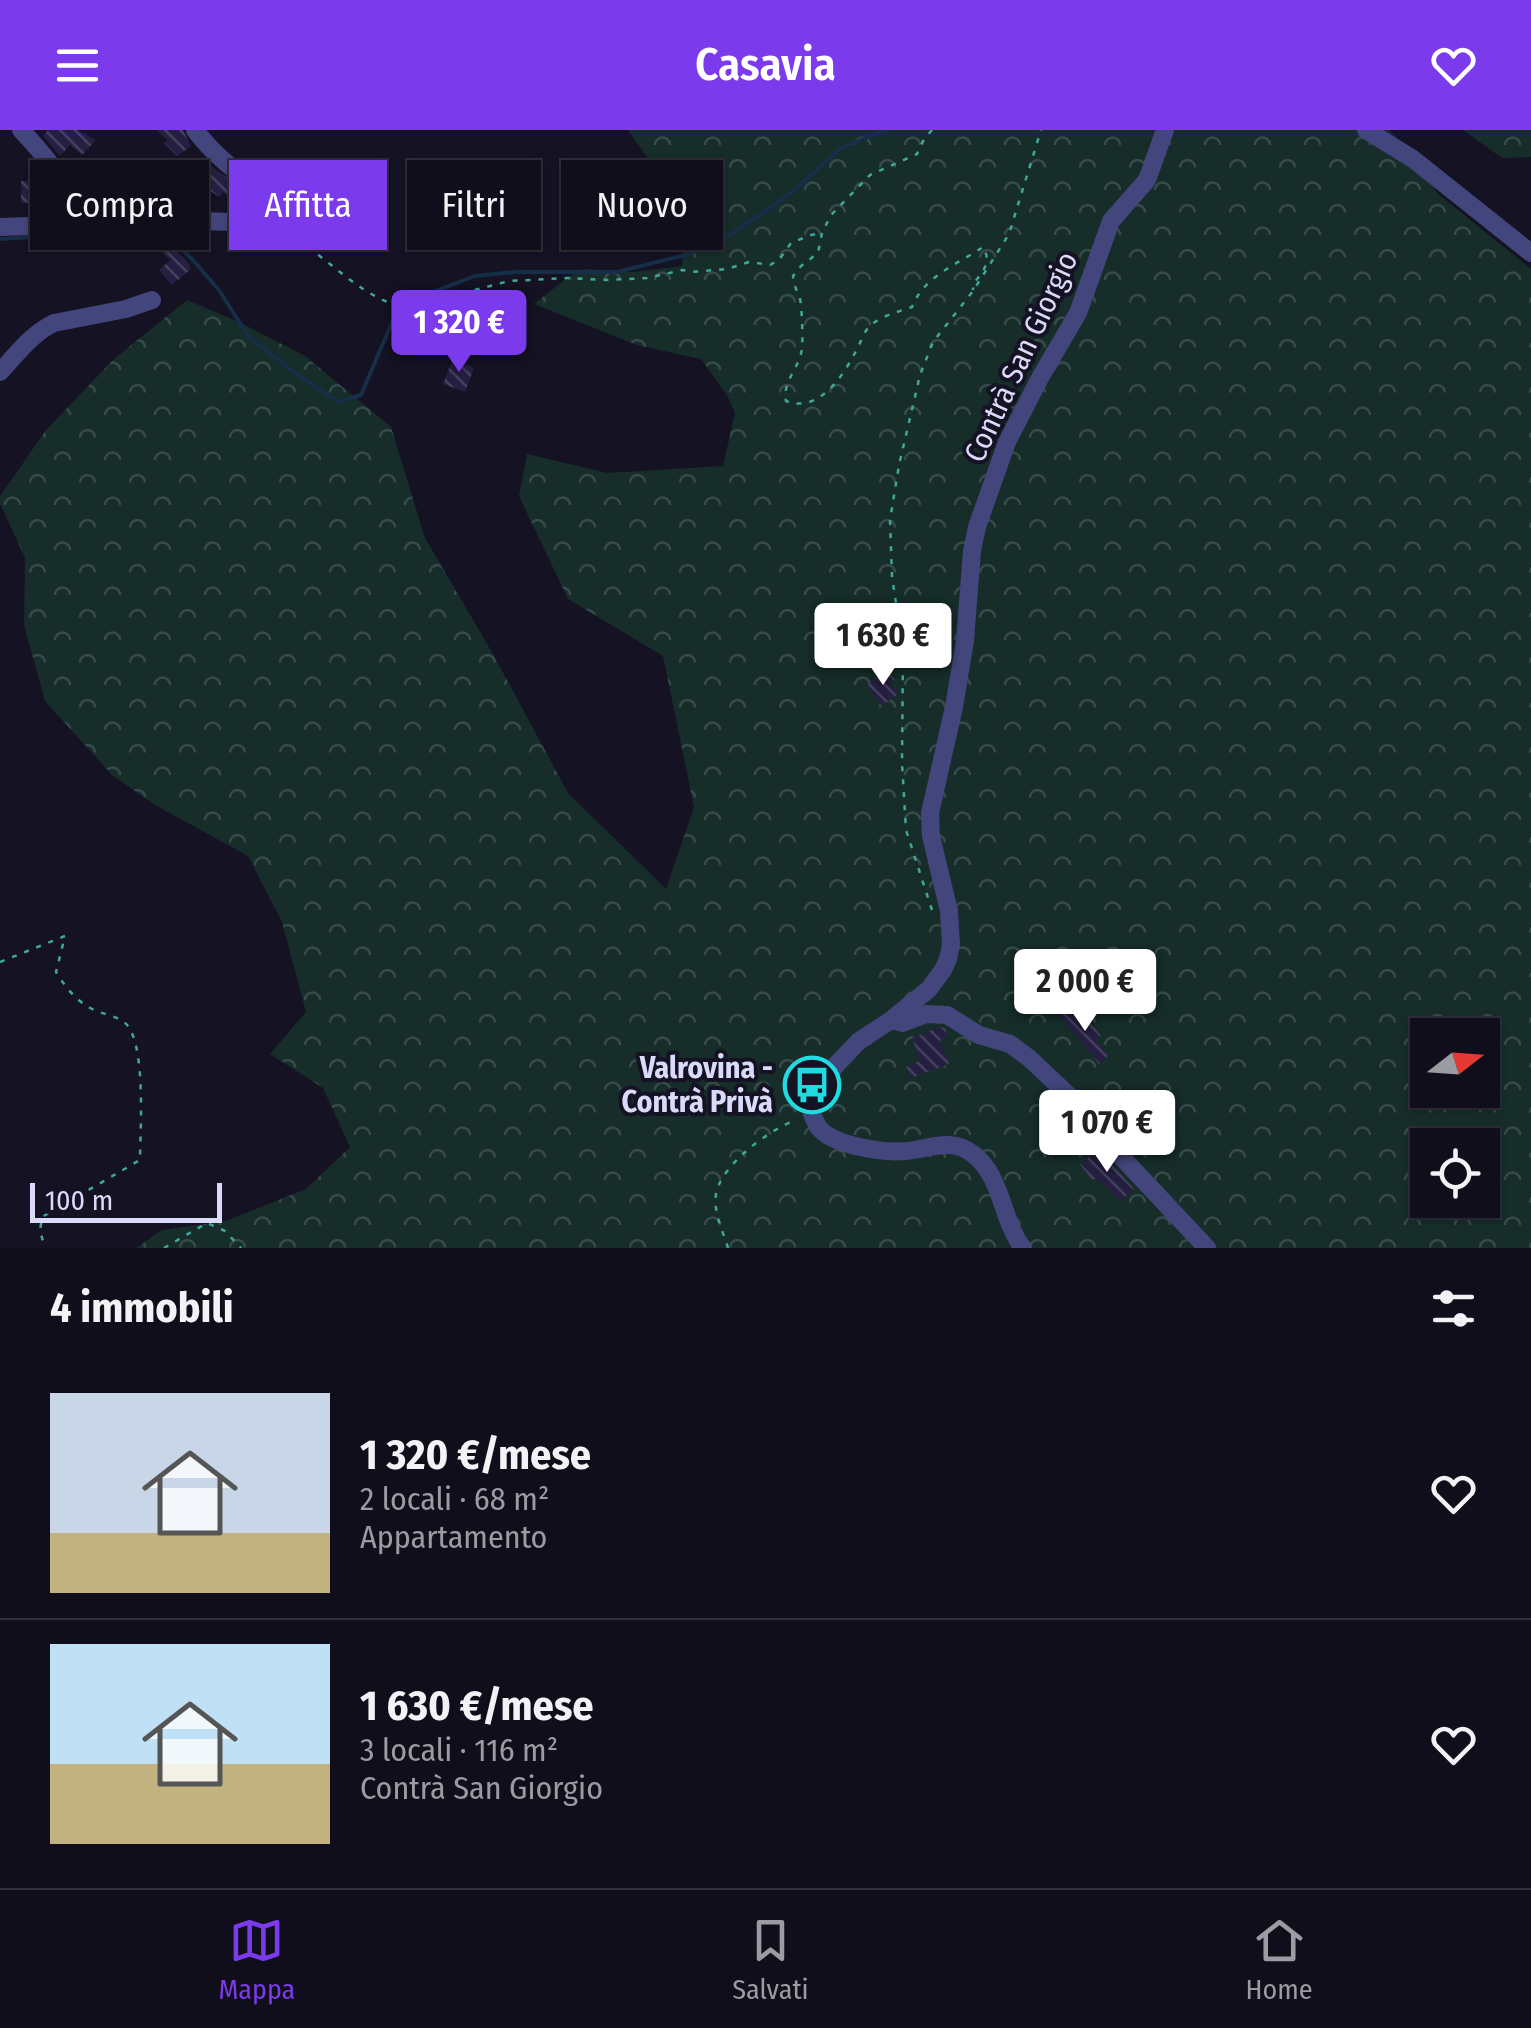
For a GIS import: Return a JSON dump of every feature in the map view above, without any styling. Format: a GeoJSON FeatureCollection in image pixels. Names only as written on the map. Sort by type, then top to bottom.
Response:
{"type":"FeatureCollection","features":[{"type":"Feature","properties":{"kind":"street"},"geometry":{"type":"LineString","coordinates":[[20,130],[46,160]]}},
{"type":"Feature","properties":{"kind":"street"},"geometry":{"type":"LineString","coordinates":[[195,130],[211,151],[229,164]]}},
{"type":"Feature","properties":{"kind":"street","name":"Contrà San Giorgio"},"geometry":{"type":"LineString","coordinates":[[812,1114],[821,1086],[858,1041],[891,1020],[936,982],[944,970],[952,945],[930,813],[966,641],[977,527],[1007,442],[1078,312],[1111,222],[1148,180],[1165,130]]}},
{"type":"Feature","properties":{"kind":"street"},"geometry":{"type":"LineString","coordinates":[[1366,130],[1413,160],[1531,253]]}},
{"type":"Feature","properties":{"kind":"street"},"geometry":{"type":"LineString","coordinates":[[0,227],[30,226]]}},
{"type":"Feature","properties":{"kind":"street"},"geometry":{"type":"LineString","coordinates":[[0,372],[44,328],[152,300]]}},
{"type":"Feature","properties":{"kind":"street"},"geometry":{"type":"LineString","coordinates":[[416,306],[454,324]]}},
{"type":"Feature","properties":{"kind":"street"},"geometry":{"type":"LineString","coordinates":[[891,1020],[898,1024],[926,1014],[947,1015],[979,1036],[1010,1044],[1080,1106],[1115,1150],[1207,1248]]}},
{"type":"Feature","properties":{"kind":"street"},"geometry":{"type":"LineString","coordinates":[[812,1114],[818,1128],[852,1145],[907,1151],[952,1144],[976,1155],[1000,1193],[1023,1248]]}},
{"type":"Feature","properties":{"kind":"path"},"geometry":{"type":"LineString","coordinates":[[932,130],[918,154],[870,175],[830,215],[818,252],[793,276],[801,305],[802,351],[784,391],[786,401],[795,405],[825,395],[874,322],[912,307],[924,287],[983,247],[988,255],[986,268],[972,284],[973,291]]}},
{"type":"Feature","properties":{"kind":"path"},"geometry":{"type":"LineString","coordinates":[[933,913],[906,830],[903,650],[892,576],[890,520],[920,375],[933,342],[1002,248],[1041,130]]}},
{"type":"Feature","properties":{"kind":"path"},"geometry":{"type":"LineString","coordinates":[[313,250],[378,298],[396,306],[416,306],[509,282],[648,278],[682,270],[726,269],[748,262],[770,265],[779,260],[791,243],[811,234],[822,234]]}},
{"type":"Feature","properties":{"kind":"path"},"geometry":{"type":"LineString","coordinates":[[0,962],[65,936],[56,972],[68,991],[92,1009],[125,1023],[136,1042],[140,1160],[42,1218],[40,1231],[45,1248]]}},
{"type":"Feature","properties":{"kind":"path"},"geometry":{"type":"LineString","coordinates":[[728,1248],[716,1211],[716,1192],[726,1170],[781,1126],[812,1114]]}},
{"type":"Feature","properties":{"kind":"path"},"geometry":{"type":"LineString","coordinates":[[164,1248],[207,1224],[225,1231],[241,1248]]}},
{"type":"Feature","properties":{"kind":"green space"},"geometry":{"type":"Polygon","coordinates":[[[628,130],[1389,130],[1417,157],[1437,193],[1531,269],[1531,1248],[136,1248],[162,1230],[226,1221],[306,1189],[350,1147],[323,1088],[270,1054],[306,1012],[282,922],[248,856],[155,805],[112,775],[45,701],[24,625],[25,558],[0,496],[46,430],[114,359],[187,300],[305,356],[391,427],[425,538],[568,793],[666,889],[694,807],[663,656],[568,599],[519,496],[527,454],[607,473],[723,466],[735,413],[701,359],[637,345],[534,304],[583,269],[633,272],[682,266],[684,250],[723,250],[723,160],[649,160],[628,130]]]}},
{"type":"Feature","properties":{"kind":"green space"},"geometry":{"type":"Polygon","coordinates":[[[1463,130],[1531,130],[1531,157],[1502,158],[1463,130]]]}},
{"type":"Feature","properties":{"kind":"building"},"geometry":{"type":"Polygon","coordinates":[[[48,130],[77,130],[96,140],[82,155],[70,145],[60,156],[43,136],[48,130]]]}},
{"type":"Feature","properties":{"kind":"building"},"geometry":{"type":"Polygon","coordinates":[[[157,130],[183,130],[191,146],[177,156],[157,130]]]}},
{"type":"Feature","properties":{"kind":"building"},"geometry":{"type":"Polygon","coordinates":[[[211,166],[229,179],[229,196],[223,192],[219,197],[209,190],[211,166]]]}},
{"type":"Feature","properties":{"kind":"building"},"geometry":{"type":"Polygon","coordinates":[[[21,181],[30,181],[30,203],[21,203],[21,181]]]}},
{"type":"Feature","properties":{"kind":"building"},"geometry":{"type":"Polygon","coordinates":[[[159,250],[176,250],[191,269],[172,285],[159,270],[170,260],[159,250]]]}},
{"type":"Feature","properties":{"kind":"building"},"geometry":{"type":"Polygon","coordinates":[[[450,297],[492,298],[489,323],[497,325],[494,345],[487,344],[485,353],[471,351],[476,318],[467,317],[469,308],[449,305],[450,297]]]}},
{"type":"Feature","properties":{"kind":"building"},"geometry":{"type":"Polygon","coordinates":[[[453,358],[474,368],[465,392],[443,384],[453,358]]]}},
{"type":"Feature","properties":{"kind":"building"},"geometry":{"type":"Polygon","coordinates":[[[887,670],[895,680],[889,683],[898,694],[882,706],[867,685],[887,670]]]}},
{"type":"Feature","properties":{"kind":"building"},"geometry":{"type":"Polygon","coordinates":[[[1068,1006],[1081,1022],[1086,1017],[1101,1036],[1096,1040],[1109,1055],[1099,1064],[1059,1014],[1068,1006]]]}},
{"type":"Feature","properties":{"kind":"building"},"geometry":{"type":"Polygon","coordinates":[[[945,1028],[948,1036],[940,1040],[949,1064],[911,1078],[906,1067],[920,1061],[912,1038],[945,1028]]]}},
{"type":"Feature","properties":{"kind":"building"},"geometry":{"type":"Polygon","coordinates":[[[1099,1150],[1134,1189],[1120,1201],[1097,1178],[1092,1180],[1080,1164],[1099,1150]]]}},
{"type":"Feature","properties":{"kind":"waterway"},"geometry":{"type":"LineString","coordinates":[[402,304],[475,276],[617,272],[689,254],[733,233],[792,192],[841,148],[886,130]]}},
{"type":"Feature","properties":{"kind":"waterway"},"geometry":{"type":"LineString","coordinates":[[0,239],[161,229],[219,290],[248,336],[338,402],[361,395],[396,313]]}},
{"type":"Feature","properties":{"kind":"place","name":"Valrovina - Contrà Privà"},"geometry":{"type":"Point","coordinates":[812,1085]}}]}
